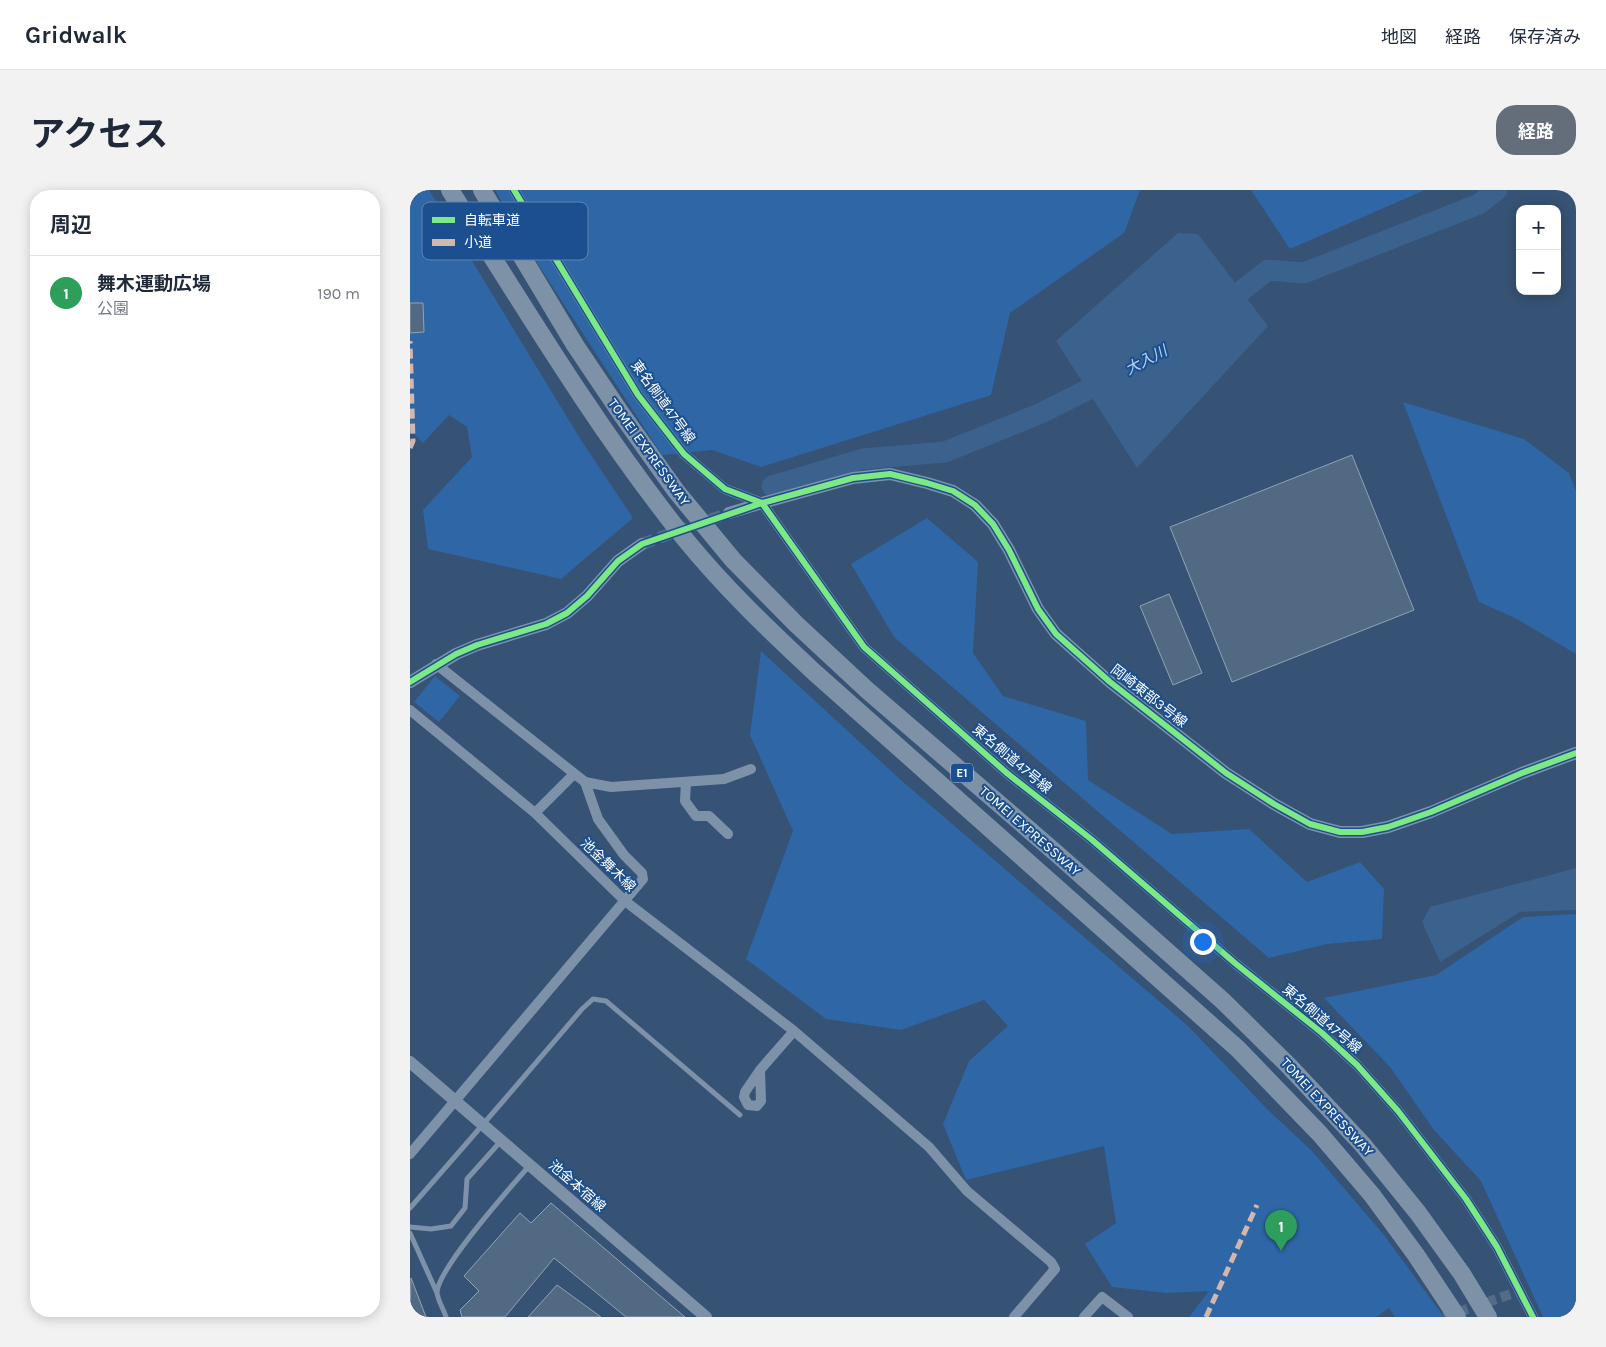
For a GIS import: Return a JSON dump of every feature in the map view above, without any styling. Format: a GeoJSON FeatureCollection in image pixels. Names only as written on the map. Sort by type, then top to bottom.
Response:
{"type":"FeatureCollection","features":[{"type":"Feature","properties":{"kind":"highway","name":"TOMEI EXPRESSWAY"},"geometry":{"type":"LineString","coordinates":[[450,190],[458,202]]}},
{"type":"Feature","properties":{"kind":"highway","name":"TOMEI EXPRESSWAY"},"geometry":{"type":"LineString","coordinates":[[482,190],[489,202]]}},
{"type":"Feature","properties":{"kind":"highway","name":"TOMEI EXPRESSWAY"},"geometry":{"type":"LineString","coordinates":[[494,260],[557,361],[617,448],[685,539],[747,609],[814,672],[1244,1055],[1320,1134],[1372,1195],[1416,1255],[1457,1317]]}},
{"type":"Feature","properties":{"kind":"highway","name":"TOMEI EXPRESSWAY"},"geometry":{"type":"LineString","coordinates":[[524,260],[575,345],[622,415],[676,491],[733,560],[796,624],[868,690],[1223,1001],[1290,1066],[1363,1145],[1418,1213],[1462,1274],[1488,1317]]}},
{"type":"Feature","properties":{"kind":"street","name":"東名側道47号線"},"geometry":{"type":"LineString","coordinates":[[514,190],[521,202]]}},
{"type":"Feature","properties":{"kind":"street","name":"東名側道47号線"},"geometry":{"type":"LineString","coordinates":[[556,260],[638,395],[684,454],[726,489],[762,502],[864,647],[1008,774],[1091,839],[1236,964],[1322,1033],[1357,1065],[1398,1111],[1466,1199],[1497,1247],[1533,1317]]}},
{"type":"Feature","properties":{"kind":"street","name":"岡崎東部3号線"},"geometry":{"type":"LineString","coordinates":[[729,513],[762,502],[853,478],[890,474],[927,483],[953,492],[975,505],[992,524],[1008,550],[1038,609],[1056,634],[1110,682],[1226,773],[1274,804],[1310,824],[1340,832],[1362,832],[1388,827],[1431,812],[1522,773],[1576,753]]}},
{"type":"Feature","properties":{"kind":"street"},"geometry":{"type":"LineString","coordinates":[[410,682],[436,664],[477,645],[546,624],[566,614],[587,596],[618,561],[642,544]]}},
{"type":"Feature","properties":{"kind":"street"},"geometry":{"type":"LineString","coordinates":[[436,664],[585,782],[611,787],[686,782],[724,779],[751,769]]}},
{"type":"Feature","properties":{"kind":"street","name":"池金舞木線"},"geometry":{"type":"LineString","coordinates":[[410,710],[535,813],[625,901],[794,1031],[929,1147],[967,1192],[1051,1262],[1055,1269],[1014,1317]]}},
{"type":"Feature","properties":{"kind":"street"},"geometry":{"type":"LineString","coordinates":[[535,813],[574,774]]}},
{"type":"Feature","properties":{"kind":"street"},"geometry":{"type":"LineString","coordinates":[[410,1154],[643,879],[642,873],[624,856],[598,819],[585,782]]}},
{"type":"Feature","properties":{"kind":"street"},"geometry":{"type":"LineString","coordinates":[[686,782],[685,801],[696,816],[709,816],[728,834]]}},
{"type":"Feature","properties":{"kind":"street"},"geometry":{"type":"LineString","coordinates":[[760,1070],[794,1031]]}},
{"type":"Feature","properties":{"kind":"street","name":"池金本宿線"},"geometry":{"type":"LineString","coordinates":[[410,1062],[706,1317]]}},
{"type":"Feature","properties":{"kind":"street"},"geometry":{"type":"LineString","coordinates":[[1084,1317],[1102,1297],[1128,1317]]}},
{"type":"Feature","properties":{"kind":"lane"},"geometry":{"type":"LineString","coordinates":[[410,1214],[411,1207],[582,1009],[593,999],[606,1001],[740,1115]]}},
{"type":"Feature","properties":{"kind":"lane"},"geometry":{"type":"LineString","coordinates":[[410,1226],[431,1229],[451,1226],[465,1208],[467,1179],[501,1141]]}},
{"type":"Feature","properties":{"kind":"lane"},"geometry":{"type":"LineString","coordinates":[[437,1293],[442,1279],[458,1252],[529,1165]]}},
{"type":"Feature","properties":{"kind":"lane"},"geometry":{"type":"LineString","coordinates":[[410,1233],[446,1317]]}},
{"type":"Feature","properties":{"kind":"shaded area"},"geometry":{"type":"Polygon","coordinates":[[[410,190],[429,190],[436,202],[422,202],[422,260],[472,260],[581,440],[633,518],[561,579],[428,549],[423,510],[472,457],[467,427],[449,415],[423,443],[410,430],[410,190]]]}},
{"type":"Feature","properties":{"kind":"shaded area"},"geometry":{"type":"Polygon","coordinates":[[[495,190],[1140,190],[1124,233],[1010,313],[991,395],[761,467],[712,450],[662,455],[536,260],[588,260],[588,202],[502,202],[495,190]]]}},
{"type":"Feature","properties":{"kind":"shaded area"},"geometry":{"type":"Polygon","coordinates":[[[1251,190],[1425,190],[1290,249],[1251,190]]]}},
{"type":"Feature","properties":{"kind":"shaded area"},"geometry":{"type":"Polygon","coordinates":[[[1403,402],[1524,439],[1569,473],[1576,491],[1576,654],[1515,618],[1479,602],[1403,402]]]}},
{"type":"Feature","properties":{"kind":"shaded area"},"geometry":{"type":"Polygon","coordinates":[[[927,518],[978,562],[973,653],[1003,696],[1086,721],[1088,780],[1172,834],[1249,829],[1307,882],[1360,862],[1384,889],[1382,939],[1327,944],[1269,958],[894,637],[851,564],[927,518]]]}},
{"type":"Feature","properties":{"kind":"shaded area"},"geometry":{"type":"Polygon","coordinates":[[[761,651],[902,781],[1188,1026],[1268,1110],[1312,1151],[1384,1235],[1444,1317],[1395,1317],[1389,1308],[1376,1317],[1189,1317],[1209,1291],[1167,1293],[1112,1287],[1085,1244],[1116,1223],[1104,1146],[966,1180],[943,1124],[969,1061],[1008,1026],[984,1000],[901,1030],[826,1019],[746,959],[793,831],[750,735],[761,651]]]}},
{"type":"Feature","properties":{"kind":"shaded area"},"geometry":{"type":"Polygon","coordinates":[[[435,676],[460,696],[439,722],[414,702],[435,676]]]}},
{"type":"Feature","properties":{"kind":"shaded area"},"geometry":{"type":"Polygon","coordinates":[[[1576,914],[1576,1317],[1543,1317],[1481,1181],[1434,1130],[1390,1067],[1324,998],[1436,975],[1523,917],[1576,914]]]}},
{"type":"Feature","properties":{"kind":"water"},"geometry":{"type":"Polygon","coordinates":[[[1178,233],[1198,234],[1268,326],[1137,468],[1056,341],[1178,233]]]}},
{"type":"Feature","properties":{"kind":"water"},"geometry":{"type":"Polygon","coordinates":[[[1576,868],[1576,910],[1520,912],[1440,962],[1422,922],[1430,907],[1576,868]]]}},
{"type":"Feature","properties":{"kind":"building"},"geometry":{"type":"Polygon","coordinates":[[[410,303],[423,303],[424,332],[410,333],[410,303]]]}},
{"type":"Feature","properties":{"kind":"building"},"geometry":{"type":"Polygon","coordinates":[[[1352,455],[1414,610],[1232,682],[1170,527],[1352,455]]]}},
{"type":"Feature","properties":{"kind":"building"},"geometry":{"type":"Polygon","coordinates":[[[1169,594],[1202,673],[1173,685],[1140,606],[1169,594]]]}},
{"type":"Feature","properties":{"kind":"building"},"geometry":{"type":"Polygon","coordinates":[[[551,1203],[685,1317],[626,1317],[554,1258],[505,1317],[462,1317],[460,1310],[479,1291],[464,1276],[520,1213],[531,1223],[551,1203]]]}},
{"type":"Feature","properties":{"kind":"building"},"geometry":{"type":"Polygon","coordinates":[[[411,1278],[426,1317],[410,1317],[411,1278]]]}},
{"type":"Feature","properties":{"kind":"building"},"geometry":{"type":"Polygon","coordinates":[[[557,1285],[601,1317],[528,1317],[557,1285]]]}},
{"type":"Feature","properties":{"kind":"waterway","name":"大入川"},"geometry":{"type":"LineString","coordinates":[[1218,309],[1268,270],[1304,273],[1479,204],[1497,190]]}},
{"type":"Feature","properties":{"kind":"waterway","name":"大入川"},"geometry":{"type":"LineString","coordinates":[[772,486],[863,459],[945,452],[1039,414],[1113,377]]}},
{"type":"Feature","properties":{"kind":"tunnel"},"geometry":{"type":"LineString","coordinates":[[642,544],[729,513]]}},
{"type":"Feature","properties":{"kind":"tunnel"},"geometry":{"type":"LineString","coordinates":[[1444,1317],[1520,1291]]}},
{"type":"Feature","properties":{"kind":"marked path"},"geometry":{"type":"LineString","coordinates":[[410,341],[413,441],[410,448]]}},
{"type":"Feature","properties":{"kind":"marked path"},"geometry":{"type":"LineString","coordinates":[[1206,1317],[1257,1205]]}},
{"type":"Feature","properties":{"kind":"cycle path"},"geometry":{"type":"LineString","coordinates":[[514,190],[521,202]]}},
{"type":"Feature","properties":{"kind":"cycle path"},"geometry":{"type":"LineString","coordinates":[[556,260],[638,395],[684,454],[725,489],[762,503],[864,647],[1008,774],[1091,839],[1236,964],[1322,1033],[1357,1065],[1398,1111],[1466,1199],[1497,1247],[1533,1317]]}},
{"type":"Feature","properties":{"kind":"cycle path"},"geometry":{"type":"LineString","coordinates":[[410,682],[456,654],[477,645],[546,624],[567,613],[587,596],[618,561],[642,544],[762,503],[853,478],[890,474],[953,491],[975,505],[993,524],[1009,550],[1038,609],[1056,634],[1110,682],[1226,773],[1274,804],[1310,824],[1340,832],[1362,832],[1388,827],[1431,812],[1522,773],[1576,753]]}},
{"type":"Feature","properties":{"kind":"place","name":"舞木運動広場"},"geometry":{"type":"Point","coordinates":[1281,1251]}}]}
